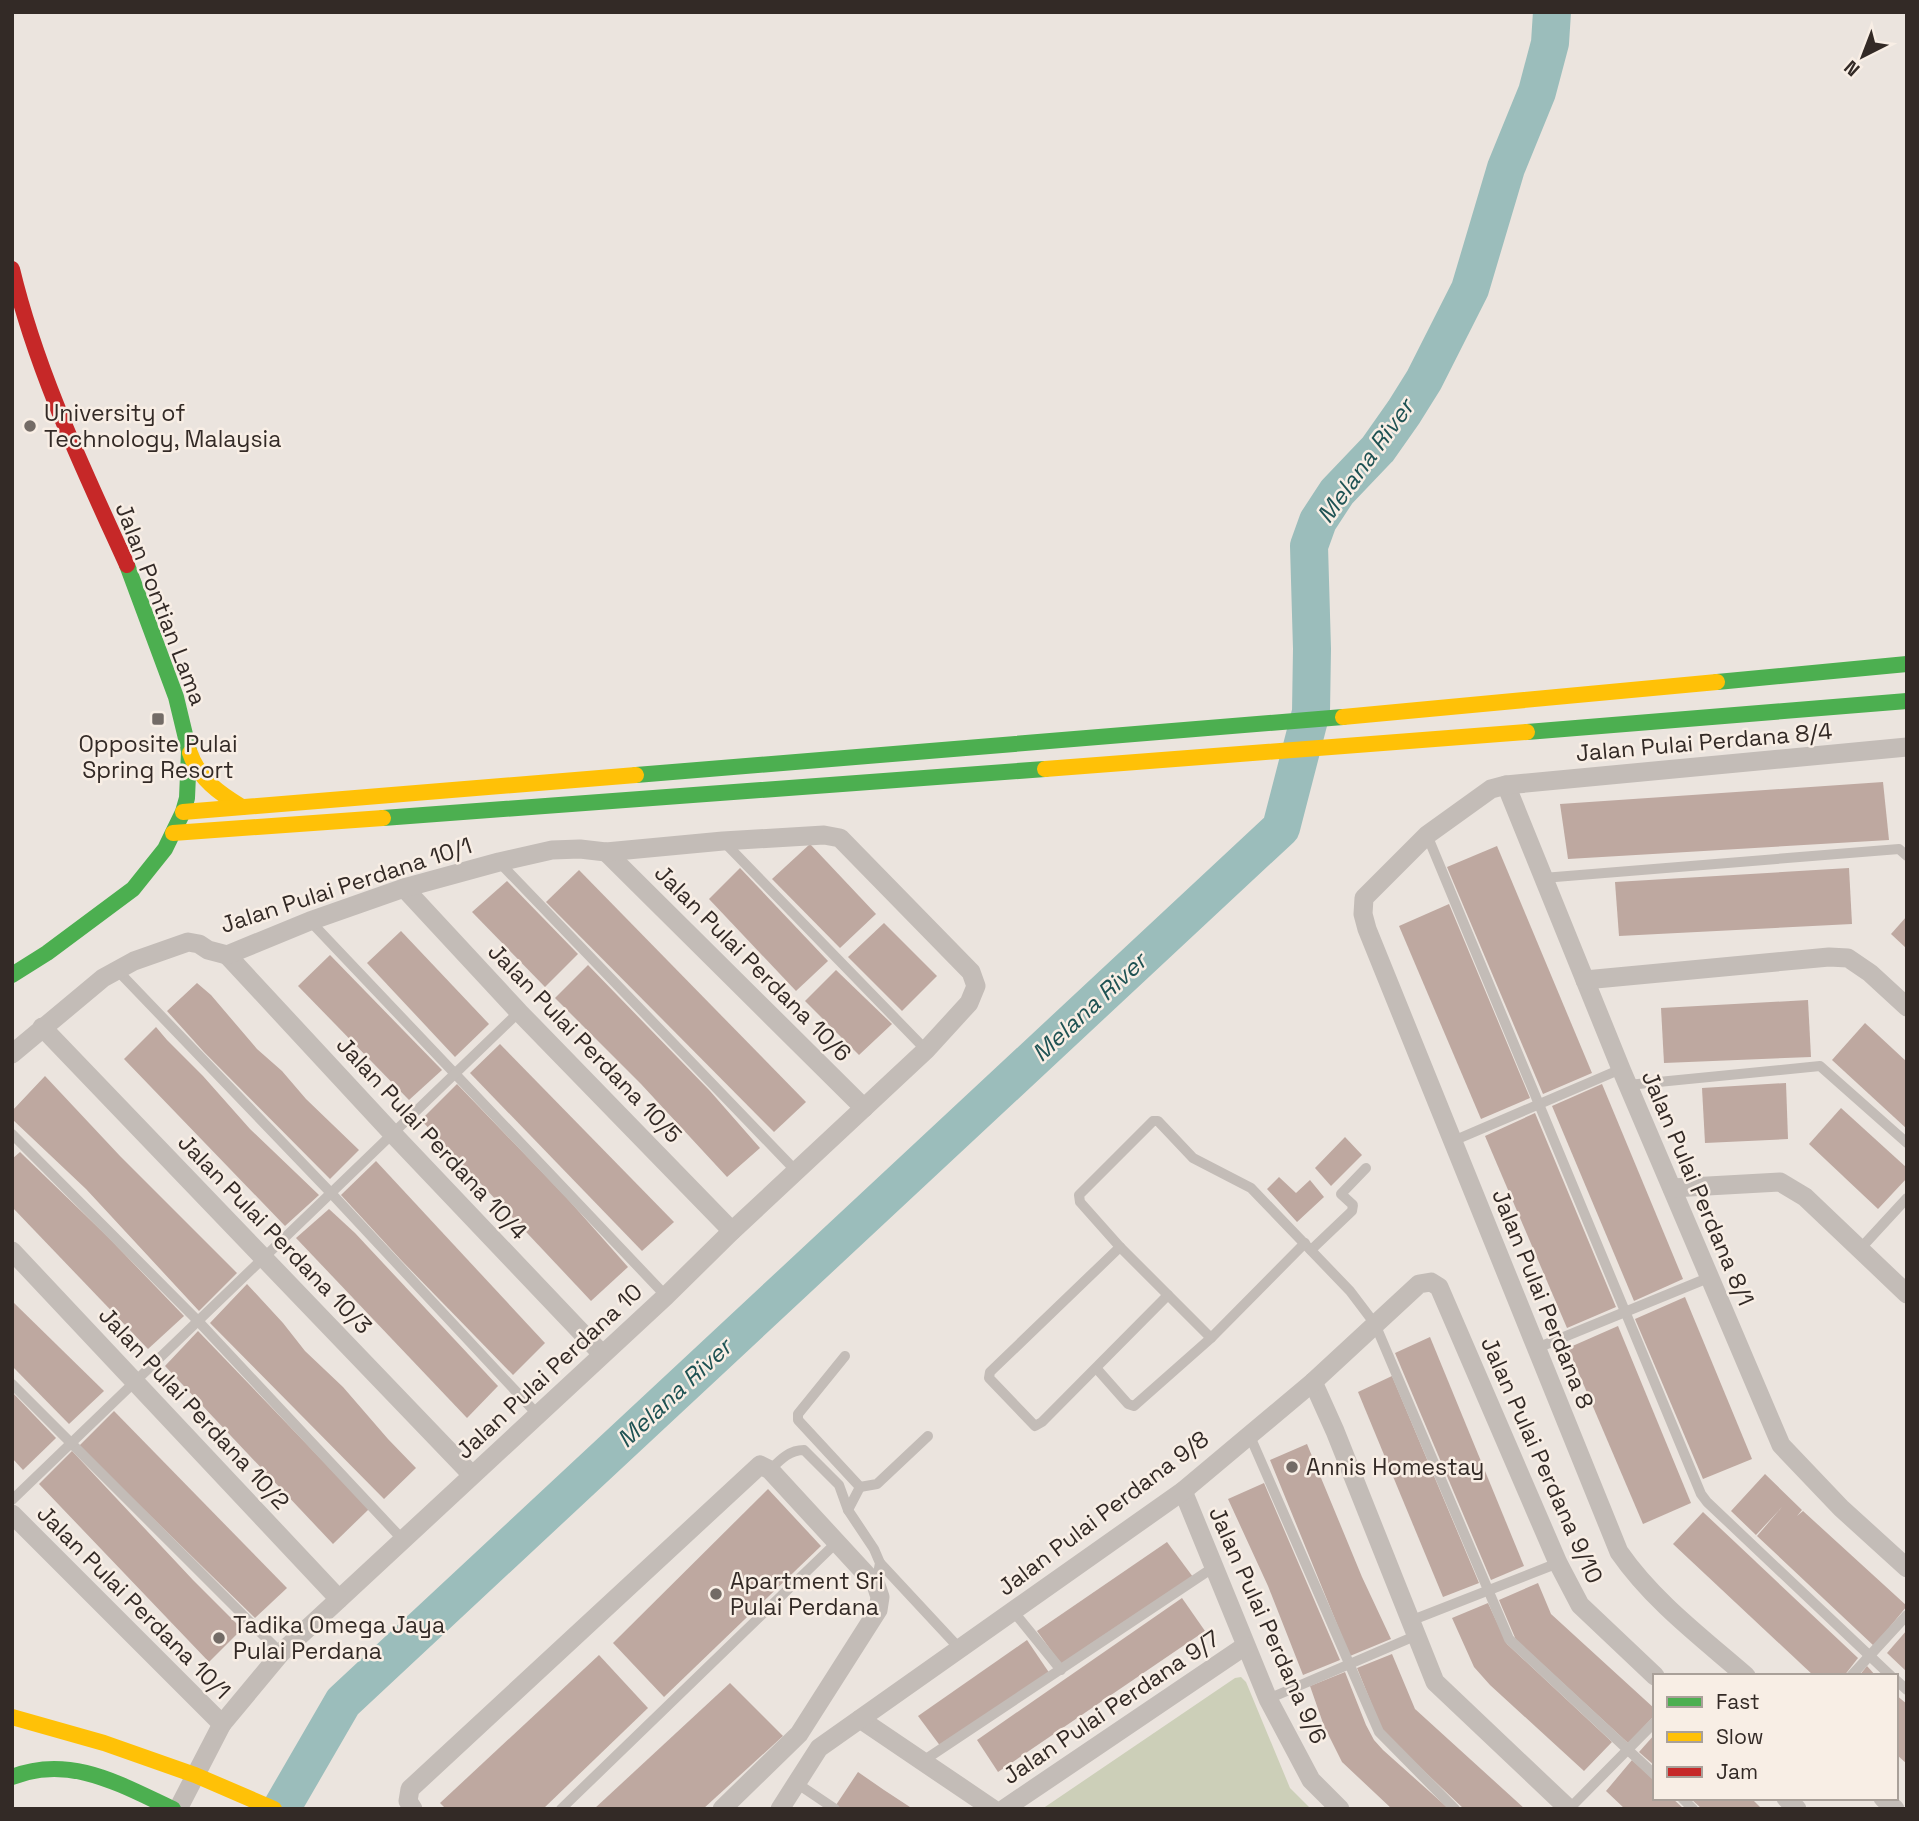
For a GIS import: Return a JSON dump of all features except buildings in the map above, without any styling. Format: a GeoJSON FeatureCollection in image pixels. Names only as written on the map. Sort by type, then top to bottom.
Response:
{"type":"FeatureCollection","features":[{"type":"Feature","properties":{"kind":"street","name":"Jalan Pontian Lama"},"geometry":{"type":"LineString","coordinates":[[12,269],[22,310],[49,390],[129,570],[176,697],[189,751],[187,798],[183,813],[165,849],[133,889],[75,934],[12,975]]}},
{"type":"Feature","properties":{"kind":"street"},"geometry":{"type":"LineString","coordinates":[[183,813],[1332,719],[1907,664]]}},
{"type":"Feature","properties":{"kind":"street"},"geometry":{"type":"LineString","coordinates":[[173,833],[1245,755],[1907,701]]}},
{"type":"Feature","properties":{"kind":"street","name":"Jalan Pulai Perdana 8/4"},"geometry":{"type":"LineString","coordinates":[[1506,785],[1907,747]]}},
{"type":"Feature","properties":{"kind":"street"},"geometry":{"type":"LineString","coordinates":[[189,751],[197,771],[210,787],[242,807]]}},
{"type":"Feature","properties":{"kind":"street"},"geometry":{"type":"LineString","coordinates":[[1427,835],[1491,789],[1506,785]]}},
{"type":"Feature","properties":{"kind":"street","name":"Jalan Pulai Perdana 8/1"},"geometry":{"type":"LineString","coordinates":[[1506,785],[1625,1077],[1781,1445],[1842,1508],[1907,1568]]}},
{"type":"Feature","properties":{"kind":"street"},"geometry":{"type":"LineString","coordinates":[[133,889],[169,859],[222,829]]}},
{"type":"Feature","properties":{"kind":"street","name":"Jalan Pulai Perdana 8"},"geometry":{"type":"LineString","coordinates":[[1427,835],[1364,898],[1363,914],[1367,929],[1619,1552],[1659,1601],[1744,1674]]}},
{"type":"Feature","properties":{"kind":"street","name":"Jalan Pulai Perdana 10/1"},"geometry":{"type":"LineString","coordinates":[[12,1054],[103,978],[134,961],[188,942],[227,955],[310,921],[404,888],[552,850],[606,852],[723,841],[814,836],[840,838],[971,972],[976,986]]}},
{"type":"Feature","properties":{"kind":"street","name":"Jalan Pulai Perdana 10/6"},"geometry":{"type":"LineString","coordinates":[[606,852],[864,1108]]}},
{"type":"Feature","properties":{"kind":"street","name":"Jalan Pulai Perdana 10/5"},"geometry":{"type":"LineString","coordinates":[[404,888],[519,1012],[732,1231]]}},
{"type":"Feature","properties":{"kind":"street","name":"Jalan Pulai Perdana 10/4"},"geometry":{"type":"LineString","coordinates":[[227,955],[391,1133],[602,1354]]}},
{"type":"Feature","properties":{"kind":"street"},"geometry":{"type":"LineString","coordinates":[[1585,979],[1829,957],[1847,958],[1870,973],[1907,1007]]}},
{"type":"Feature","properties":{"kind":"street","name":"Jalan Pulai Perdana 10"},"geometry":{"type":"LineString","coordinates":[[175,1809],[222,1724],[281,1653],[666,1296],[926,1050],[969,1003],[976,986]]}},
{"type":"Feature","properties":{"kind":"street","name":"Jalan Pulai Perdana 10/3"},"geometry":{"type":"LineString","coordinates":[[42,1027],[472,1475]]}},
{"type":"Feature","properties":{"kind":"street"},"geometry":{"type":"LineString","coordinates":[[1672,1188],[1780,1182],[1805,1197],[1907,1293]]}},
{"type":"Feature","properties":{"kind":"street","name":"Jalan Pulai Perdana 10/2"},"geometry":{"type":"LineString","coordinates":[[12,1251],[339,1599]]}},
{"type":"Feature","properties":{"kind":"street","name":"Jalan Pulai Perdana 9/8"},"geometry":{"type":"LineString","coordinates":[[819,1748],[1183,1491],[1312,1382],[1419,1284],[1431,1282]]}},
{"type":"Feature","properties":{"kind":"street","name":"Jalan Pulai Perdana 9/10"},"geometry":{"type":"LineString","coordinates":[[1431,1282],[1439,1287],[1558,1563],[1580,1605],[1653,1674]]}},
{"type":"Feature","properties":{"kind":"street"},"geometry":{"type":"LineString","coordinates":[[1312,1382],[1335,1431],[1434,1682],[1569,1809]]}},
{"type":"Feature","properties":{"kind":"street"},"geometry":{"type":"LineString","coordinates":[[413,1809],[408,1801],[410,1789],[760,1465],[770,1469],[837,1542],[876,1585],[880,1597],[878,1610],[799,1734],[722,1809]]}},
{"type":"Feature","properties":{"kind":"street","name":"Jalan Pulai Perdana 9/6"},"geometry":{"type":"LineString","coordinates":[[1183,1491],[1268,1699],[1311,1780],[1340,1809]]}},
{"type":"Feature","properties":{"kind":"street","name":"Jalan Pulai Perdana 10/1"},"geometry":{"type":"LineString","coordinates":[[12,1514],[222,1724]]}},
{"type":"Feature","properties":{"kind":"street","name":"Jalan Pulai Perdana 9/7"},"geometry":{"type":"LineString","coordinates":[[1004,1809],[1245,1646]]}},
{"type":"Feature","properties":{"kind":"street"},"geometry":{"type":"LineString","coordinates":[[12,1717],[104,1743],[195,1775],[274,1809]]}},
{"type":"Feature","properties":{"kind":"street"},"geometry":{"type":"LineString","coordinates":[[860,1720],[993,1809]]}},
{"type":"Feature","properties":{"kind":"street"},"geometry":{"type":"LineString","coordinates":[[779,1809],[819,1748],[799,1734]]}},
{"type":"Feature","properties":{"kind":"street"},"geometry":{"type":"LineString","coordinates":[[12,1777],[21,1772],[51,1766],[71,1768],[175,1809]]}},
{"type":"Feature","properties":{"kind":"lane"},"geometry":{"type":"LineString","coordinates":[[1427,835],[1624,1312],[1707,1502],[1890,1674]]}},
{"type":"Feature","properties":{"kind":"lane"},"geometry":{"type":"LineString","coordinates":[[723,841],[926,1050]]}},
{"type":"Feature","properties":{"kind":"lane"},"geometry":{"type":"LineString","coordinates":[[1543,878],[1899,849],[1907,856]]}},
{"type":"Feature","properties":{"kind":"lane"},"geometry":{"type":"LineString","coordinates":[[499,862],[796,1171]]}},
{"type":"Feature","properties":{"kind":"lane"},"geometry":{"type":"LineString","coordinates":[[310,921],[666,1296]]}},
{"type":"Feature","properties":{"kind":"lane"},"geometry":{"type":"LineString","coordinates":[[117,970],[331,1193],[538,1415]]}},
{"type":"Feature","properties":{"kind":"lane"},"geometry":{"type":"LineString","coordinates":[[12,1500],[519,1012]]}},
{"type":"Feature","properties":{"kind":"lane"},"geometry":{"type":"LineString","coordinates":[[1453,1141],[1537,1104],[1625,1077],[1820,1066],[1907,1143]]}},
{"type":"Feature","properties":{"kind":"lane"},"geometry":{"type":"LineString","coordinates":[[1211,1338],[1120,1247],[1080,1202],[1079,1195],[1153,1121],[1158,1121],[1193,1158],[1251,1188],[1350,1291],[1375,1324],[1510,1639],[1653,1772]]}},
{"type":"Feature","properties":{"kind":"lane"},"geometry":{"type":"LineString","coordinates":[[12,1134],[198,1321],[403,1540]]}},
{"type":"Feature","properties":{"kind":"lane"},"geometry":{"type":"LineString","coordinates":[[1097,1369],[1128,1404],[1134,1406],[1308,1247],[1352,1211],[1353,1205],[1341,1194],[1366,1168]]}},
{"type":"Feature","properties":{"kind":"lane"},"geometry":{"type":"LineString","coordinates":[[1860,1249],[1907,1198]]}},
{"type":"Feature","properties":{"kind":"lane"},"geometry":{"type":"LineString","coordinates":[[1120,1247],[990,1372],[989,1378],[1035,1426],[1097,1369],[1168,1295]]}},
{"type":"Feature","properties":{"kind":"lane"},"geometry":{"type":"LineString","coordinates":[[1537,1349],[1709,1278]]}},
{"type":"Feature","properties":{"kind":"lane"},"geometry":{"type":"LineString","coordinates":[[845,1356],[798,1414],[798,1420],[860,1487]]}},
{"type":"Feature","properties":{"kind":"lane"},"geometry":{"type":"LineString","coordinates":[[12,1384],[281,1653]]}},
{"type":"Feature","properties":{"kind":"lane"},"geometry":{"type":"LineString","coordinates":[[1249,1433],[1379,1732],[1455,1809]]}},
{"type":"Feature","properties":{"kind":"lane"},"geometry":{"type":"LineString","coordinates":[[860,1487],[877,1484],[928,1436]]}},
{"type":"Feature","properties":{"kind":"lane"},"geometry":{"type":"LineString","coordinates":[[770,1469],[788,1454],[804,1450],[839,1485],[848,1510],[880,1563],[960,1649]]}},
{"type":"Feature","properties":{"kind":"lane"},"geometry":{"type":"LineString","coordinates":[[848,1510],[860,1487]]}},
{"type":"Feature","properties":{"kind":"lane"},"geometry":{"type":"LineString","coordinates":[[562,1809],[837,1542]]}},
{"type":"Feature","properties":{"kind":"lane"},"geometry":{"type":"LineString","coordinates":[[876,1585],[880,1563]]}},
{"type":"Feature","properties":{"kind":"lane"},"geometry":{"type":"LineString","coordinates":[[1268,1699],[1349,1664],[1413,1628],[1488,1591],[1558,1563]]}},
{"type":"Feature","properties":{"kind":"lane"},"geometry":{"type":"LineString","coordinates":[[923,1762],[1214,1567]]}},
{"type":"Feature","properties":{"kind":"lane"},"geometry":{"type":"LineString","coordinates":[[1013,1611],[1061,1670]]}},
{"type":"Feature","properties":{"kind":"lane"},"geometry":{"type":"LineString","coordinates":[[1853,1674],[1907,1615]]}},
{"type":"Feature","properties":{"kind":"lane"},"geometry":{"type":"LineString","coordinates":[[1569,1809],[1653,1724]]}},
{"type":"Feature","properties":{"kind":"lane"},"geometry":{"type":"LineString","coordinates":[[795,1782],[835,1809]]}},
{"type":"Feature","properties":{"kind":"green space"},"geometry":{"type":"Polygon","coordinates":[[[1241,1677],[1246,1682],[1290,1788],[1311,1809],[1042,1809],[1235,1678],[1241,1677]]]}},
{"type":"Feature","properties":{"kind":"waterway","name":"Melana River"},"geometry":{"type":"LineString","coordinates":[[281,1809],[343,1702],[1281,828],[1311,712],[1309,546],[1318,521],[1337,492],[1378,449],[1404,412],[1424,380],[1470,289],[1506,168],[1537,92],[1550,43],[1552,12]]}},
{"type":"Feature","properties":{"kind":"traffic: fast"},"geometry":{"type":"LineString","coordinates":[[12,975],[47,953],[133,889],[165,849],[187,798],[189,751],[176,697],[127,565]]}},
{"type":"Feature","properties":{"kind":"traffic: fast"},"geometry":{"type":"LineString","coordinates":[[1717,682],[1907,664]]}},
{"type":"Feature","properties":{"kind":"traffic: fast"},"geometry":{"type":"LineString","coordinates":[[1527,732],[1907,701]]}},
{"type":"Feature","properties":{"kind":"traffic: fast"},"geometry":{"type":"LineString","coordinates":[[636,775],[1343,717]]}},
{"type":"Feature","properties":{"kind":"traffic: fast"},"geometry":{"type":"LineString","coordinates":[[383,818],[1045,769]]}},
{"type":"Feature","properties":{"kind":"traffic: fast"},"geometry":{"type":"LineString","coordinates":[[12,1777],[33,1771],[75,1771],[114,1782],[173,1809]]}},
{"type":"Feature","properties":{"kind":"traffic: slow"},"geometry":{"type":"LineString","coordinates":[[1343,717],[1717,682]]}},
{"type":"Feature","properties":{"kind":"traffic: slow"},"geometry":{"type":"LineString","coordinates":[[1045,769],[1527,732]]}},
{"type":"Feature","properties":{"kind":"traffic: slow"},"geometry":{"type":"LineString","coordinates":[[190,753],[211,785],[242,807]]}},
{"type":"Feature","properties":{"kind":"traffic: slow"},"geometry":{"type":"LineString","coordinates":[[183,812],[636,775]]}},
{"type":"Feature","properties":{"kind":"traffic: slow"},"geometry":{"type":"LineString","coordinates":[[173,833],[383,818]]}},
{"type":"Feature","properties":{"kind":"traffic: slow"},"geometry":{"type":"LineString","coordinates":[[12,1717],[104,1743],[195,1775],[274,1809]]}},
{"type":"Feature","properties":{"kind":"traffic: jam"},"geometry":{"type":"LineString","coordinates":[[12,269],[22,308],[48,383],[127,565]]}},
{"type":"Feature","properties":{"kind":"place","name":"University of Technology, Malaysia"},"geometry":{"type":"Point","coordinates":[30,426]}},
{"type":"Feature","properties":{"kind":"place","name":"Opposite Pulai Spring Resort"},"geometry":{"type":"Point","coordinates":[158,719]}},
{"type":"Feature","properties":{"kind":"place","name":"Annis Homestay"},"geometry":{"type":"Point","coordinates":[1292,1467]}},
{"type":"Feature","properties":{"kind":"place","name":"Apartment Sri Pulai Perdana"},"geometry":{"type":"Point","coordinates":[716,1594]}},
{"type":"Feature","properties":{"kind":"place","name":"Tadika Omega Jaya Pulai Perdana"},"geometry":{"type":"Point","coordinates":[219,1638]}}]}
